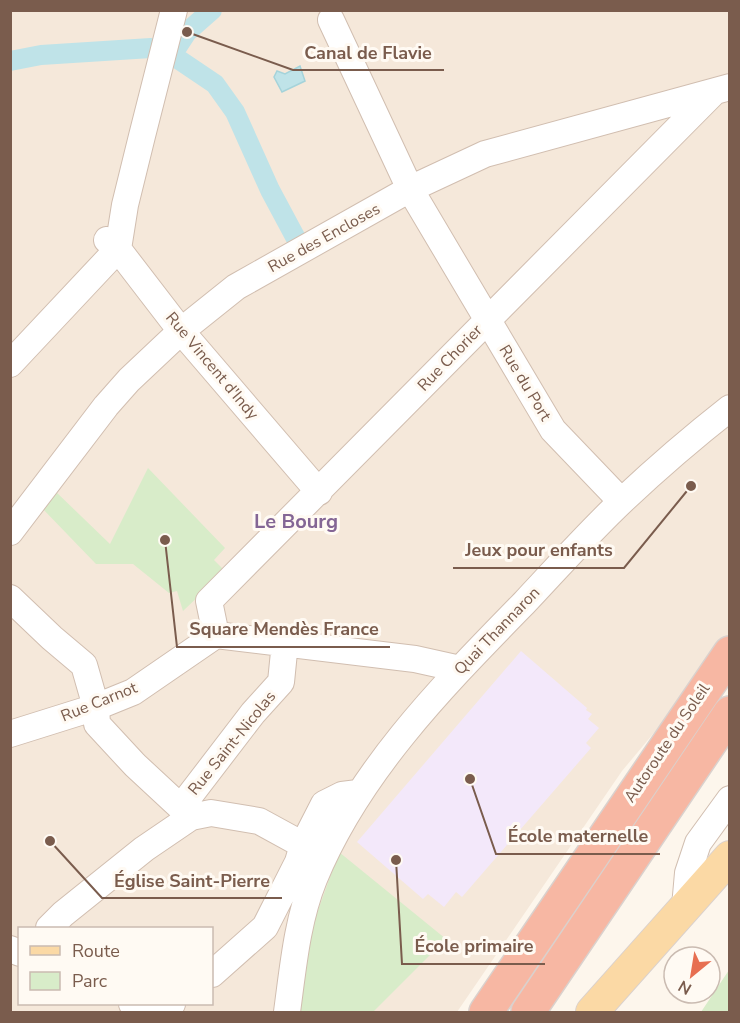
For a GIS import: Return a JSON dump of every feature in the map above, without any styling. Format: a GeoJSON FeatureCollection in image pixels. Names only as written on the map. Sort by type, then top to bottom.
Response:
{"type":"FeatureCollection","features":[{"type":"Feature","properties":{"kind":"highway","name":"Autoroute du Soleil"},"geometry":{"type":"LineString","coordinates":[[486,1012],[729,653]]}},
{"type":"Feature","properties":{"kind":"highway"},"geometry":{"type":"LineString","coordinates":[[528,1012],[729,712]]}},
{"type":"Feature","properties":{"kind":"main road"},"geometry":{"type":"LineString","coordinates":[[592,1012],[729,857]]}},
{"type":"Feature","properties":{"kind":"main road"},"geometry":{"type":"LineString","coordinates":[[617,1012],[700,913],[729,885]]}},
{"type":"Feature","properties":{"kind":"street"},"geometry":{"type":"LineString","coordinates":[[10,364],[112,244],[125,205],[174,10]]}},
{"type":"Feature","properties":{"kind":"street","name":"Rue du Port"},"geometry":{"type":"LineString","coordinates":[[331,20],[410,189],[554,430],[621,501]]}},
{"type":"Feature","properties":{"kind":"street","name":"Rue des Encloses"},"geometry":{"type":"LineString","coordinates":[[10,532],[106,406],[129,380],[181,332],[236,287],[410,189],[485,154],[723,88]]}},
{"type":"Feature","properties":{"kind":"street","name":"Rue Chorier"},"geometry":{"type":"LineString","coordinates":[[216,635],[209,601],[723,88]]}},
{"type":"Feature","properties":{"kind":"street"},"geometry":{"type":"LineString","coordinates":[[10,344],[112,244]]}},
{"type":"Feature","properties":{"kind":"street","name":"Rue Vincent d'Indy"},"geometry":{"type":"LineString","coordinates":[[112,244],[181,332],[319,492]]}},
{"type":"Feature","properties":{"kind":"street","name":"Quai Thannaron"},"geometry":{"type":"LineString","coordinates":[[287,1012],[302,916],[311,888],[358,793],[389,750],[460,669],[621,501],[729,408]]}},
{"type":"Feature","properties":{"kind":"street"},"geometry":{"type":"LineString","coordinates":[[10,598],[84,665],[96,707],[98,724],[135,765],[186,812],[211,813],[259,821],[303,845]]}},
{"type":"Feature","properties":{"kind":"street"},"geometry":{"type":"LineString","coordinates":[[216,635],[415,659],[460,669]]}},
{"type":"Feature","properties":{"kind":"street","name":"Rue Carnot"},"geometry":{"type":"LineString","coordinates":[[10,734],[96,707],[133,692],[216,635]]}},
{"type":"Feature","properties":{"kind":"street","name":"Rue Saint-Nicolas"},"geometry":{"type":"LineString","coordinates":[[186,812],[254,712],[281,682],[285,642]]}},
{"type":"Feature","properties":{"kind":"street"},"geometry":{"type":"LineString","coordinates":[[213,973],[265,927],[324,804],[342,795],[358,793]]}},
{"type":"Feature","properties":{"kind":"street"},"geometry":{"type":"LineString","coordinates":[[685,907],[688,873],[698,843],[729,799]]}},
{"type":"Feature","properties":{"kind":"street"},"geometry":{"type":"LineString","coordinates":[[50,927],[186,812]]}},
{"type":"Feature","properties":{"kind":"street"},"geometry":{"type":"LineString","coordinates":[[137,1005],[153,1011],[169,1005]]}},
{"type":"Feature","properties":{"kind":"shaded area"},"geometry":{"type":"Polygon","coordinates":[[[10,11],[729,11],[729,643],[622,771],[457,1012],[11,1012],[10,11]]]}},
{"type":"Feature","properties":{"kind":"shaded area"},"geometry":{"type":"Polygon","coordinates":[[[521,651],[587,708],[586,710],[592,714],[588,719],[599,728],[586,743],[591,748],[462,897],[456,892],[444,907],[428,894],[423,899],[357,842],[521,651]]]}},
{"type":"Feature","properties":{"kind":"green space"},"geometry":{"type":"Polygon","coordinates":[[[148,468],[225,548],[214,560],[225,571],[183,611],[177,591],[169,593],[133,564],[96,564],[40,506],[53,489],[110,544],[148,468]]]}},
{"type":"Feature","properties":{"kind":"green space"},"geometry":{"type":"Polygon","coordinates":[[[339,852],[446,939],[373,1012],[296,1012],[312,927],[339,852]]]}},
{"type":"Feature","properties":{"kind":"green space"},"geometry":{"type":"Polygon","coordinates":[[[729,970],[729,1012],[701,1012],[706,1005],[722,1005],[722,980],[729,970]]]}},
{"type":"Feature","properties":{"kind":"water"},"geometry":{"type":"Polygon","coordinates":[[[300,66],[305,81],[282,92],[274,77],[277,71],[285,74],[300,66]]]}},
{"type":"Feature","properties":{"kind":"waterway"},"geometry":{"type":"LineString","coordinates":[[172,55],[187,32],[212,10]]}},
{"type":"Feature","properties":{"kind":"waterway"},"geometry":{"type":"LineString","coordinates":[[10,61],[41,55],[151,48],[172,55],[215,84],[235,112],[270,190],[300,246]]}},
{"type":"Feature","properties":{"kind":"place","name":"Canal de Flavie"},"geometry":{"type":"Point","coordinates":[187,32]}},
{"type":"Feature","properties":{"kind":"place","name":"Jeux pour enfants"},"geometry":{"type":"Point","coordinates":[691,486]}},
{"type":"Feature","properties":{"kind":"place","name":"Square Mendès France"},"geometry":{"type":"Point","coordinates":[165,540]}},
{"type":"Feature","properties":{"kind":"place","name":"École maternelle"},"geometry":{"type":"Point","coordinates":[470,779]}},
{"type":"Feature","properties":{"kind":"place","name":"Église Saint-Pierre"},"geometry":{"type":"Point","coordinates":[50,841]}},
{"type":"Feature","properties":{"kind":"place","name":"École primaire"},"geometry":{"type":"Point","coordinates":[396,860]}},
{"type":"Feature","properties":{"kind":"district","name":"Le Bourg"},"geometry":{"type":"Point","coordinates":[296,521]}}]}
